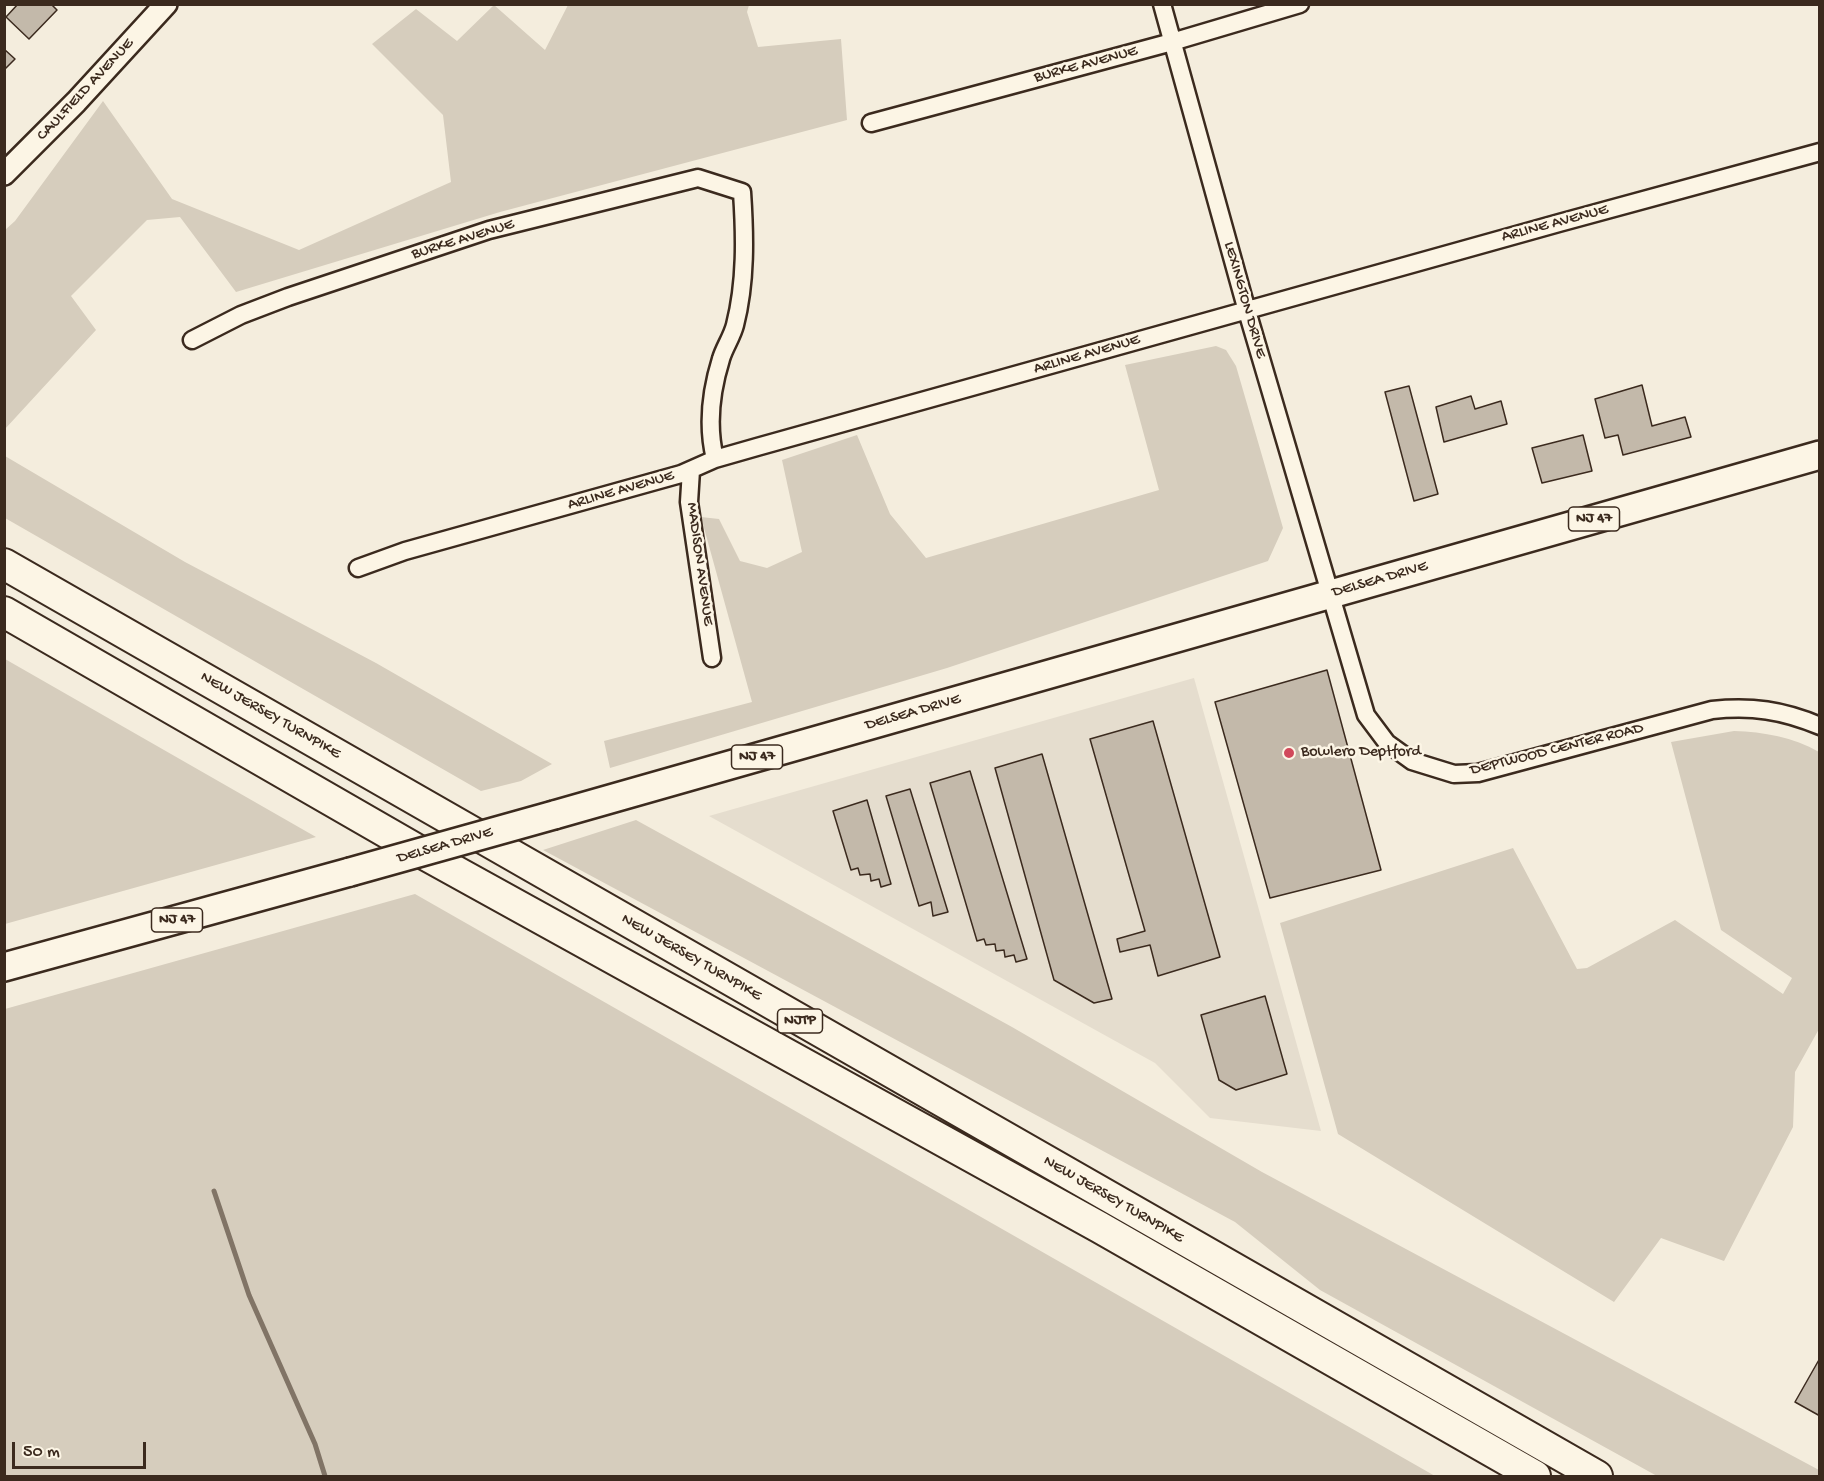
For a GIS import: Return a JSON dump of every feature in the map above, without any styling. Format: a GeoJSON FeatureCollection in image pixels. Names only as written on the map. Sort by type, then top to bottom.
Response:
{"type":"FeatureCollection","features":[{"type":"Feature","properties":{"kind":"highway","name":"NEW JERSEY TURNPIKE"},"geometry":{"type":"LineString","coordinates":[[4,564],[1597,1476]]}},
{"type":"Feature","properties":{"kind":"highway","name":"NEW JERSEY TURNPIKE"},"geometry":{"type":"LineString","coordinates":[[4,612],[426,855],[1099,1227],[1535,1476]]}},
{"type":"Feature","properties":{"kind":"main road","name":"DELSEA DRIVE"},"geometry":{"type":"LineString","coordinates":[[4,967],[554,815],[1820,455]]}},
{"type":"Feature","properties":{"kind":"street","name":"CAULFIELD AVENUE"},"geometry":{"type":"LineString","coordinates":[[4,174],[76,102],[166,4]]}},
{"type":"Feature","properties":{"kind":"street","name":"LEXINGTON DRIVE"},"geometry":{"type":"LineString","coordinates":[[1162,4],[1247,311],[1329,594]]}},
{"type":"Feature","properties":{"kind":"street","name":"BURKE AVENUE"},"geometry":{"type":"LineString","coordinates":[[871,123],[1172,42],[1300,4]]}},
{"type":"Feature","properties":{"kind":"street","name":"ARLINE AVENUE"},"geometry":{"type":"LineString","coordinates":[[358,568],[405,551],[691,470],[715,459],[1559,222],[1820,152]]}},
{"type":"Feature","properties":{"kind":"street","name":"BURKE AVENUE"},"geometry":{"type":"LineString","coordinates":[[192,340],[241,315],[288,297],[489,230],[698,178],[742,192],[744,228],[742,276],[735,326],[721,358],[713,394],[711,444],[715,459]]}},
{"type":"Feature","properties":{"kind":"street","name":"MADISON AVENUE"},"geometry":{"type":"LineString","coordinates":[[691,470],[689,502],[712,658]]}},
{"type":"Feature","properties":{"kind":"street","name":"DEPTWOOD CENTER ROAD"},"geometry":{"type":"LineString","coordinates":[[1329,594],[1365,716],[1387,743],[1412,761],[1454,774],[1478,773],[1712,710],[1737,707],[1765,709],[1791,715],[1820,726]]}},
{"type":"Feature","properties":{"kind":"shaded area"},"geometry":{"type":"Polygon","coordinates":[[[494,5],[545,50],[568,5],[749,5],[747,12],[758,47],[841,39],[847,120],[500,212],[236,292],[180,217],[147,220],[71,296],[96,330],[5,429],[5,230],[15,221],[103,101],[172,199],[299,250],[451,182],[443,115],[372,44],[416,9],[457,41],[494,5]]]}},
{"type":"Feature","properties":{"kind":"shaded area"},"geometry":{"type":"Polygon","coordinates":[[[1216,346],[1226,350],[1236,366],[1283,528],[1268,561],[947,668],[610,768],[604,741],[752,702],[701,517],[719,519],[740,561],[767,568],[802,552],[782,460],[857,435],[890,514],[926,558],[1159,490],[1125,365],[1216,346]]]}},
{"type":"Feature","properties":{"kind":"shaded area"},"geometry":{"type":"Polygon","coordinates":[[[5,456],[185,562],[376,663],[552,764],[521,781],[481,791],[5,518],[5,456]]]}},
{"type":"Feature","properties":{"kind":"shaded area"},"geometry":{"type":"Polygon","coordinates":[[[5,659],[316,837],[5,924],[5,659]]]}},
{"type":"Feature","properties":{"kind":"shaded area"},"geometry":{"type":"Polygon","coordinates":[[[1194,678],[1321,1131],[1210,1118],[1155,1063],[709,816],[1194,678]]]}},
{"type":"Feature","properties":{"kind":"shaded area"},"geometry":{"type":"Polygon","coordinates":[[[1734,731],[1778,736],[1819,752],[1819,1029],[1795,1072],[1793,1127],[1724,1261],[1661,1238],[1614,1302],[1338,1134],[1280,923],[1513,848],[1577,969],[1587,968],[1675,920],[1783,994],[1792,978],[1721,930],[1671,742],[1734,731]]]}},
{"type":"Feature","properties":{"kind":"shaded area"},"geometry":{"type":"Polygon","coordinates":[[[636,820],[1012,1027],[1262,1172],[1819,1470],[1819,1476],[1657,1476],[1320,1290],[1235,1222],[543,850],[636,820]]]}},
{"type":"Feature","properties":{"kind":"shaded area"},"geometry":{"type":"Polygon","coordinates":[[[415,894],[1435,1476],[5,1476],[5,1009],[415,894]]]}},
{"type":"Feature","properties":{"kind":"building"},"geometry":{"type":"Polygon","coordinates":[[[18,4],[51,4],[57,10],[29,39],[6,17],[18,4]]]}},
{"type":"Feature","properties":{"kind":"building"},"geometry":{"type":"Polygon","coordinates":[[[4,49],[15,59],[4,70],[4,49]]]}},
{"type":"Feature","properties":{"kind":"building"},"geometry":{"type":"Polygon","coordinates":[[[1642,385],[1652,426],[1685,417],[1691,437],[1623,455],[1618,435],[1605,438],[1595,399],[1642,385]]]}},
{"type":"Feature","properties":{"kind":"building"},"geometry":{"type":"Polygon","coordinates":[[[1409,386],[1438,494],[1414,501],[1385,392],[1409,386]]]}},
{"type":"Feature","properties":{"kind":"building"},"geometry":{"type":"Polygon","coordinates":[[[1471,396],[1475,409],[1501,401],[1507,424],[1444,442],[1436,407],[1471,396]]]}},
{"type":"Feature","properties":{"kind":"building"},"geometry":{"type":"Polygon","coordinates":[[[1583,435],[1592,471],[1542,483],[1532,448],[1583,435]]]}},
{"type":"Feature","properties":{"kind":"building","name":"Bowlero Deptford"},"geometry":{"type":"Polygon","coordinates":[[[1327,670],[1381,870],[1270,898],[1215,702],[1327,670]]]}},
{"type":"Feature","properties":{"kind":"building"},"geometry":{"type":"Polygon","coordinates":[[[1153,721],[1220,957],[1158,976],[1150,945],[1120,952],[1117,939],[1145,931],[1090,739],[1153,721]]]}},
{"type":"Feature","properties":{"kind":"building"},"geometry":{"type":"Polygon","coordinates":[[[1042,754],[1112,999],[1094,1003],[1054,980],[995,768],[1042,754]]]}},
{"type":"Feature","properties":{"kind":"building"},"geometry":{"type":"Polygon","coordinates":[[[970,771],[1027,959],[1016,962],[1014,955],[1005,957],[1004,950],[996,951],[995,944],[986,945],[984,939],[977,941],[930,783],[970,771]]]}},
{"type":"Feature","properties":{"kind":"building"},"geometry":{"type":"Polygon","coordinates":[[[910,789],[948,912],[933,916],[931,902],[919,906],[886,796],[910,789]]]}},
{"type":"Feature","properties":{"kind":"building"},"geometry":{"type":"Polygon","coordinates":[[[867,800],[891,884],[881,887],[879,879],[871,881],[870,874],[860,875],[858,868],[851,870],[833,811],[867,800]]]}},
{"type":"Feature","properties":{"kind":"building"},"geometry":{"type":"Polygon","coordinates":[[[1265,996],[1287,1074],[1236,1090],[1219,1080],[1201,1015],[1265,996]]]}},
{"type":"Feature","properties":{"kind":"building"},"geometry":{"type":"Polygon","coordinates":[[[1820,1358],[1820,1416],[1795,1402],[1820,1358]]]}},
{"type":"Feature","properties":{"kind":"waterway"},"geometry":{"type":"LineString","coordinates":[[214,1191],[249,1295],[315,1444],[325,1476]]}},
{"type":"Feature","properties":{"kind":"place","name":"Bowlero Deptford"},"geometry":{"type":"Point","coordinates":[1289,753]}}]}
